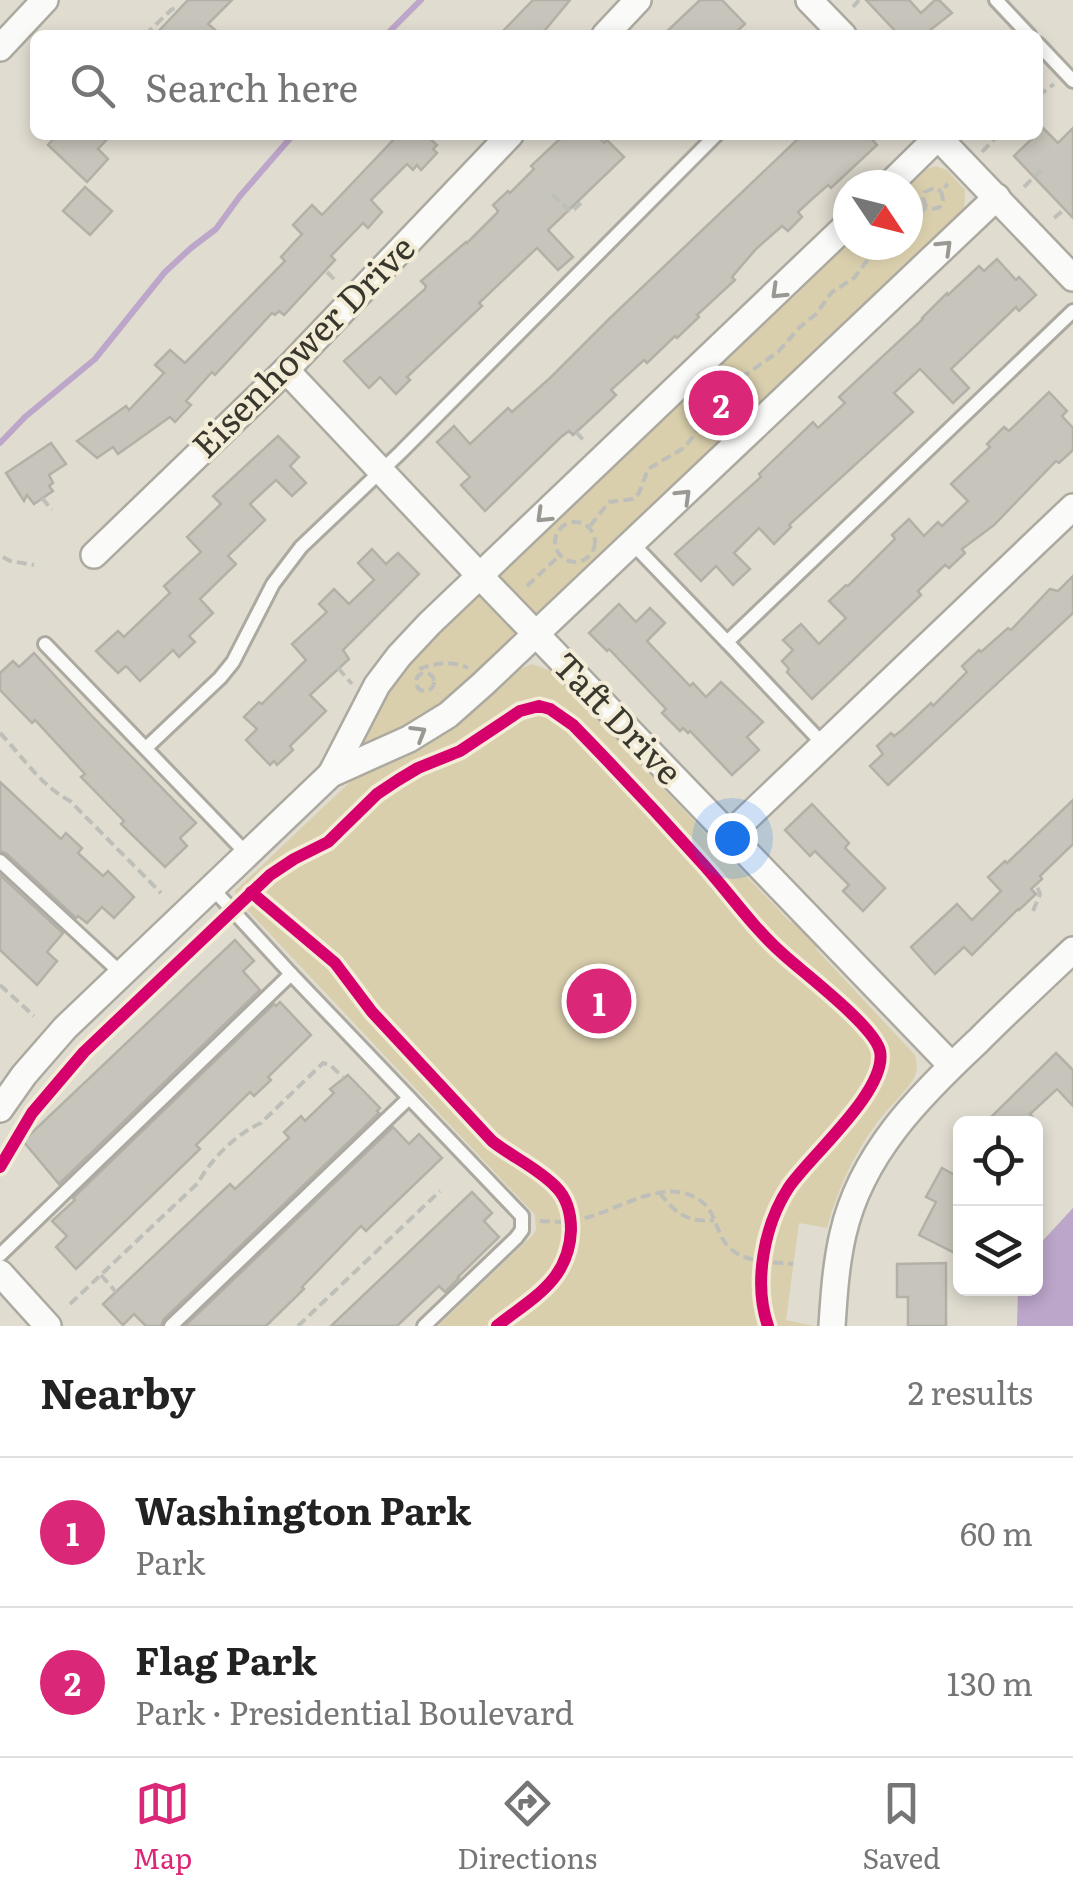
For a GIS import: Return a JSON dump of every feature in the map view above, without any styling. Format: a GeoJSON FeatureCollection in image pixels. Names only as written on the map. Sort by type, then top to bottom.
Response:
{"type":"FeatureCollection","features":[{"type":"Feature","properties":{"kind":"street"},"geometry":{"type":"LineString","coordinates":[[0,48],[46,0]]}},
{"type":"Feature","properties":{"kind":"street"},"geometry":{"type":"LineString","coordinates":[[609,30],[638,0]]}},
{"type":"Feature","properties":{"kind":"street"},"geometry":{"type":"LineString","coordinates":[[810,0],[829,30]]}},
{"type":"Feature","properties":{"kind":"street","name":"Eisenhower Drive"},"geometry":{"type":"LineString","coordinates":[[94,554],[286,370],[505,140]]}},
{"type":"Feature","properties":{"kind":"street"},"geometry":{"type":"LineString","coordinates":[[904,170],[933,140]]}},
{"type":"Feature","properties":{"kind":"street"},"geometry":{"type":"LineString","coordinates":[[941,140],[1073,278]]}},
{"type":"Feature","properties":{"kind":"street"},"geometry":{"type":"LineString","coordinates":[[0,1110],[65,1028],[331,774],[409,739],[448,715],[634,544],[997,197]]}},
{"type":"Feature","properties":{"kind":"street"},"geometry":{"type":"LineString","coordinates":[[331,774],[388,670],[429,624],[833,238]]}},
{"type":"Feature","properties":{"kind":"street","name":"Taft Drive"},"geometry":{"type":"LineString","coordinates":[[286,370],[951,1065]]}},
{"type":"Feature","properties":{"kind":"street"},"geometry":{"type":"LineString","coordinates":[[729,835],[1073,507]]}},
{"type":"Feature","properties":{"kind":"street"},"geometry":{"type":"LineString","coordinates":[[832,1326],[843,1231],[862,1181],[888,1135],[951,1065],[1073,950]]}},
{"type":"Feature","properties":{"kind":"street"},"geometry":{"type":"LineString","coordinates":[[0,1273],[48,1326]]}},
{"type":"Feature","properties":{"kind":"lane"},"geometry":{"type":"LineString","coordinates":[[996,0],[1024,30]]}},
{"type":"Feature","properties":{"kind":"lane"},"geometry":{"type":"LineString","coordinates":[[1043,49],[1073,81]]}},
{"type":"Feature","properties":{"kind":"lane"},"geometry":{"type":"LineString","coordinates":[[146,748],[233,662],[273,584],[292,557],[711,140]]}},
{"type":"Feature","properties":{"kind":"lane"},"geometry":{"type":"LineString","coordinates":[[727,642],[1073,311]]}},
{"type":"Feature","properties":{"kind":"lane"},"geometry":{"type":"LineString","coordinates":[[634,544],[824,745]]}},
{"type":"Feature","properties":{"kind":"lane"},"geometry":{"type":"LineString","coordinates":[[45,644],[247,854]]}},
{"type":"Feature","properties":{"kind":"lane"},"geometry":{"type":"LineString","coordinates":[[0,862],[122,974]]}},
{"type":"Feature","properties":{"kind":"lane"},"geometry":{"type":"LineString","coordinates":[[212,888],[517,1210],[524,1222],[516,1238],[424,1326]]}},
{"type":"Feature","properties":{"kind":"lane"},"geometry":{"type":"LineString","coordinates":[[0,1255],[291,974]]}},
{"type":"Feature","properties":{"kind":"lane"},"geometry":{"type":"LineString","coordinates":[[170,1326],[409,1098]]}},
{"type":"Feature","properties":{"kind":"path"},"geometry":{"type":"LineString","coordinates":[[853,6],[859,0]]}},
{"type":"Feature","properties":{"kind":"path"},"geometry":{"type":"LineString","coordinates":[[150,30],[171,10],[178,10]]}},
{"type":"Feature","properties":{"kind":"path"},"geometry":{"type":"LineString","coordinates":[[979,155],[993,140]]}},
{"type":"Feature","properties":{"kind":"path"},"geometry":{"type":"LineString","coordinates":[[1024,187],[1041,170]]}},
{"type":"Feature","properties":{"kind":"path"},"geometry":{"type":"LineString","coordinates":[[941,191],[956,176]]}},
{"type":"Feature","properties":{"kind":"path"},"geometry":{"type":"LineString","coordinates":[[934,188],[941,191],[944,197],[940,206],[926,207],[925,192],[934,188]]}},
{"type":"Feature","properties":{"kind":"path"},"geometry":{"type":"LineString","coordinates":[[552,194],[570,212],[581,203]]}},
{"type":"Feature","properties":{"kind":"path"},"geometry":{"type":"LineString","coordinates":[[923,210],[926,207]]}},
{"type":"Feature","properties":{"kind":"path"},"geometry":{"type":"LineString","coordinates":[[1054,218],[1065,209]]}},
{"type":"Feature","properties":{"kind":"path"},"geometry":{"type":"LineString","coordinates":[[590,526],[608,502],[633,499],[648,469],[684,448],[701,418],[728,403],[741,378],[778,352],[832,292],[854,278],[868,260]]}},
{"type":"Feature","properties":{"kind":"path"},"geometry":{"type":"LineString","coordinates":[[327,272],[335,280]]}},
{"type":"Feature","properties":{"kind":"path"},"geometry":{"type":"LineString","coordinates":[[576,432],[586,442]]}},
{"type":"Feature","properties":{"kind":"path"},"geometry":{"type":"LineString","coordinates":[[42,498],[52,510]]}},
{"type":"Feature","properties":{"kind":"path"},"geometry":{"type":"LineString","coordinates":[[573,521],[590,526],[596,543],[584,560],[567,561],[559,556],[556,536],[563,526],[573,521]]}},
{"type":"Feature","properties":{"kind":"path"},"geometry":{"type":"LineString","coordinates":[[527,586],[559,556]]}},
{"type":"Feature","properties":{"kind":"path"},"geometry":{"type":"LineString","coordinates":[[4,557],[34,565]]}},
{"type":"Feature","properties":{"kind":"path"},"geometry":{"type":"LineString","coordinates":[[416,674],[432,676],[431,689],[422,691],[416,687],[412,670],[425,657]]}},
{"type":"Feature","properties":{"kind":"path"},"geometry":{"type":"LineString","coordinates":[[416,674],[449,662],[472,670],[463,678]]}},
{"type":"Feature","properties":{"kind":"path"},"geometry":{"type":"LineString","coordinates":[[338,668],[356,690]]}},
{"type":"Feature","properties":{"kind":"path"},"geometry":{"type":"LineString","coordinates":[[431,689],[440,697]]}},
{"type":"Feature","properties":{"kind":"path"},"geometry":{"type":"LineString","coordinates":[[0,733],[54,793],[70,800],[162,893]]}},
{"type":"Feature","properties":{"kind":"path"},"geometry":{"type":"LineString","coordinates":[[1033,910],[1040,894],[1036,884]]}},
{"type":"Feature","properties":{"kind":"path"},"geometry":{"type":"LineString","coordinates":[[0,985],[34,1016]]}},
{"type":"Feature","properties":{"kind":"path"},"geometry":{"type":"LineString","coordinates":[[70,1304],[198,1183],[210,1164],[323,1063],[344,1078]]}},
{"type":"Feature","properties":{"kind":"path"},"geometry":{"type":"LineString","coordinates":[[298,1326],[440,1191]]}},
{"type":"Feature","properties":{"kind":"path"},"geometry":{"type":"LineString","coordinates":[[660,1192],[684,1216],[693,1220],[716,1219]]}},
{"type":"Feature","properties":{"kind":"path"},"geometry":{"type":"LineString","coordinates":[[536,1220],[570,1220],[660,1192],[680,1192],[706,1206],[733,1250],[750,1258],[793,1264]]}},
{"type":"Feature","properties":{"kind":"path"},"geometry":{"type":"LineString","coordinates":[[100,1276],[116,1292]]}},
{"type":"Feature","properties":{"kind":"shaded area"},"geometry":{"type":"Polygon","coordinates":[[[935,166],[947,170],[965,190],[964,211],[923,251],[923,171],[935,166]]]}},
{"type":"Feature","properties":{"kind":"shaded area"},"geometry":{"type":"Polygon","coordinates":[[[833,255],[833,260],[913,260],[481,677],[404,732],[361,746],[387,690],[412,657],[833,255]]]}},
{"type":"Feature","properties":{"kind":"shaded area"},"geometry":{"type":"Polygon","coordinates":[[[532,664],[551,671],[790,922],[799,924],[818,945],[816,949],[915,1055],[914,1078],[861,1146],[841,1186],[827,1228],[799,1223],[786,1320],[814,1326],[438,1326],[533,1235],[535,1215],[237,899],[235,891],[351,781],[441,735],[516,671],[532,664]]]}},
{"type":"Feature","properties":{"kind":"shaded area"},"geometry":{"type":"Polygon","coordinates":[[[1073,1208],[1073,1326],[1017,1326],[1018,1296],[1043,1296],[1043,1240],[1073,1208]]]}},
{"type":"Feature","properties":{"kind":"building"},"geometry":{"type":"Polygon","coordinates":[[[188,0],[232,0],[208,24],[215,30],[160,30],[188,0]]]}},
{"type":"Feature","properties":{"kind":"building"},"geometry":{"type":"Polygon","coordinates":[[[533,0],[570,0],[545,30],[504,30],[533,0]]]}},
{"type":"Feature","properties":{"kind":"building"},"geometry":{"type":"Polygon","coordinates":[[[700,0],[722,0],[745,24],[738,30],[668,30],[700,0]]]}},
{"type":"Feature","properties":{"kind":"building"},"geometry":{"type":"Polygon","coordinates":[[[866,0],[909,0],[921,13],[939,0],[952,13],[930,30],[894,30],[866,0]]]}},
{"type":"Feature","properties":{"kind":"building"},"geometry":{"type":"Polygon","coordinates":[[[1043,128],[1058,143],[1073,128],[1073,218],[1014,156],[1031,140],[1043,140],[1043,128]]]}},
{"type":"Feature","properties":{"kind":"building"},"geometry":{"type":"Polygon","coordinates":[[[52,140],[106,140],[98,149],[108,159],[87,182],[48,145],[52,140]]]}},
{"type":"Feature","properties":{"kind":"building"},"geometry":{"type":"Polygon","coordinates":[[[393,140],[432,140],[437,145],[433,149],[437,153],[421,170],[417,165],[413,170],[407,164],[371,200],[382,212],[368,228],[363,223],[284,315],[279,311],[272,313],[215,375],[212,372],[186,401],[191,405],[175,422],[170,417],[118,454],[113,447],[97,458],[77,441],[126,406],[129,410],[164,373],[155,365],[170,350],[185,363],[285,261],[281,257],[302,234],[293,225],[312,205],[322,215],[393,140]]]}},
{"type":"Feature","properties":{"kind":"building"},"geometry":{"type":"Polygon","coordinates":[[[559,140],[607,140],[624,157],[548,230],[573,257],[558,270],[537,248],[407,377],[410,380],[396,394],[380,377],[369,388],[344,361],[425,289],[421,281],[497,213],[493,205],[534,169],[531,166],[559,140]]]}},
{"type":"Feature","properties":{"kind":"building"},"geometry":{"type":"Polygon","coordinates":[[[797,140],[872,140],[877,145],[850,170],[833,170],[833,186],[828,185],[798,212],[802,217],[788,231],[782,226],[756,249],[732,277],[735,280],[699,317],[647,363],[644,360],[611,390],[616,395],[573,435],[569,431],[561,437],[485,511],[461,485],[470,477],[437,442],[454,426],[470,444],[508,408],[512,412],[797,140]]]}},
{"type":"Feature","properties":{"kind":"building"},"geometry":{"type":"Polygon","coordinates":[[[85,187],[112,211],[90,235],[63,211],[85,187]]]}},
{"type":"Feature","properties":{"kind":"building"},"geometry":{"type":"Polygon","coordinates":[[[997,259],[1036,295],[1019,311],[1016,307],[951,369],[969,388],[953,403],[920,369],[894,393],[913,412],[789,525],[774,544],[759,528],[734,553],[750,569],[733,585],[716,566],[701,581],[675,554],[761,477],[759,474],[813,422],[818,428],[845,403],[839,397],[947,293],[979,266],[984,271],[997,259]]]}},
{"type":"Feature","properties":{"kind":"building"},"geometry":{"type":"Polygon","coordinates":[[[1049,392],[1067,411],[1062,416],[1073,428],[1073,450],[1059,463],[1056,461],[994,525],[962,549],[965,553],[949,568],[945,565],[918,591],[921,595],[812,699],[787,672],[789,669],[782,661],[793,650],[783,640],[801,624],[819,644],[846,618],[829,601],[895,539],[892,535],[909,519],[924,536],[938,522],[942,526],[968,501],[951,484],[990,447],[987,444],[1004,427],[1009,431],[1049,392]]]}},
{"type":"Feature","properties":{"kind":"building"},"geometry":{"type":"Polygon","coordinates":[[[278,436],[299,457],[290,466],[306,483],[292,496],[276,480],[250,504],[265,520],[228,556],[236,564],[200,599],[213,613],[189,636],[195,642],[179,657],[173,650],[140,681],[126,666],[118,673],[96,651],[118,631],[124,637],[170,593],[164,586],[201,552],[187,537],[221,504],[213,496],[278,436]]]}},
{"type":"Feature","properties":{"kind":"building"},"geometry":{"type":"Polygon","coordinates":[[[51,443],[66,464],[49,475],[53,491],[34,504],[27,495],[24,501],[6,473],[51,443]]]}},
{"type":"Feature","properties":{"kind":"building"},"geometry":{"type":"Polygon","coordinates":[[[372,549],[386,564],[398,553],[419,574],[343,650],[349,659],[310,695],[326,711],[290,746],[293,750],[277,765],[274,761],[270,765],[246,740],[257,729],[244,717],[306,660],[292,644],[327,612],[319,604],[334,589],[349,604],[374,580],[358,563],[372,549]]]}},
{"type":"Feature","properties":{"kind":"building"},"geometry":{"type":"Polygon","coordinates":[[[1073,576],[1073,613],[888,785],[870,766],[883,754],[877,746],[891,733],[894,736],[902,730],[931,703],[933,706],[967,672],[962,666],[979,650],[1008,628],[1011,630],[1050,589],[1058,591],[1073,576]]]}},
{"type":"Feature","properties":{"kind":"building"},"geometry":{"type":"Polygon","coordinates":[[[619,604],[636,622],[650,608],[665,623],[647,641],[690,686],[693,683],[706,697],[721,682],[763,722],[747,737],[759,750],[732,775],[690,731],[680,731],[662,713],[666,709],[589,633],[619,604]]]}},
{"type":"Feature","properties":{"kind":"building"},"geometry":{"type":"Polygon","coordinates":[[[34,653],[196,823],[180,838],[187,846],[165,867],[121,824],[124,821],[81,777],[85,774],[35,720],[32,723],[0,690],[0,673],[13,661],[19,667],[34,653]]]}},
{"type":"Feature","properties":{"kind":"building"},"geometry":{"type":"Polygon","coordinates":[[[0,782],[61,839],[66,833],[82,848],[78,853],[103,876],[108,871],[134,897],[114,918],[102,907],[87,923],[76,918],[0,851],[0,782]]]}},
{"type":"Feature","properties":{"kind":"building"},"geometry":{"type":"Polygon","coordinates":[[[1073,800],[1073,844],[1040,876],[1042,879],[1031,889],[1036,894],[972,955],[964,947],[935,974],[911,947],[957,904],[972,920],[1001,891],[988,877],[1073,800]]]}},
{"type":"Feature","properties":{"kind":"building"},"geometry":{"type":"Polygon","coordinates":[[[812,804],[849,843],[845,848],[885,888],[863,911],[843,891],[849,885],[815,851],[810,856],[785,830],[812,804]]]}},
{"type":"Feature","properties":{"kind":"building"},"geometry":{"type":"Polygon","coordinates":[[[0,875],[63,933],[47,952],[57,961],[37,985],[0,950],[0,875]]]}},
{"type":"Feature","properties":{"kind":"building"},"geometry":{"type":"Polygon","coordinates":[[[235,940],[254,961],[243,971],[260,990],[59,1184],[23,1141],[235,940]]]}},
{"type":"Feature","properties":{"kind":"building"},"geometry":{"type":"Polygon","coordinates":[[[280,1002],[311,1035],[268,1077],[271,1080],[254,1096],[250,1092],[196,1145],[200,1149],[76,1269],[56,1247],[67,1236],[52,1221],[280,1002]]]}},
{"type":"Feature","properties":{"kind":"building"},"geometry":{"type":"Polygon","coordinates":[[[1056,1053],[1073,1070],[1073,1106],[1057,1089],[1032,1116],[992,1116],[1056,1053]]]}},
{"type":"Feature","properties":{"kind":"building"},"geometry":{"type":"Polygon","coordinates":[[[348,1075],[380,1108],[379,1113],[161,1326],[146,1326],[134,1314],[123,1325],[103,1304],[230,1184],[235,1189],[289,1138],[284,1132],[301,1116],[305,1121],[334,1093],[330,1089],[348,1075]]]}},
{"type":"Feature","properties":{"kind":"building"},"geometry":{"type":"Polygon","coordinates":[[[393,1127],[409,1144],[419,1134],[442,1158],[366,1231],[361,1226],[266,1326],[185,1326],[393,1127]]]}},
{"type":"Feature","properties":{"kind":"building"},"geometry":{"type":"Polygon","coordinates":[[[942,1168],[953,1174],[953,1252],[919,1235],[936,1202],[926,1197],[942,1168]]]}},
{"type":"Feature","properties":{"kind":"building"},"geometry":{"type":"Polygon","coordinates":[[[472,1192],[492,1213],[484,1221],[499,1237],[445,1292],[439,1286],[397,1326],[331,1326],[472,1192]]]}},
{"type":"Feature","properties":{"kind":"building"},"geometry":{"type":"Polygon","coordinates":[[[946,1263],[946,1326],[908,1326],[908,1297],[897,1297],[897,1264],[946,1263]]]}},
{"type":"Feature","properties":{"kind":"waterway"},"geometry":{"type":"LineString","coordinates":[[391,30],[421,0]]}},
{"type":"Feature","properties":{"kind":"waterway"},"geometry":{"type":"LineString","coordinates":[[0,443],[95,359],[165,272],[216,229],[289,140]]}},
{"type":"Feature","properties":{"kind":"cycle path"},"geometry":{"type":"LineString","coordinates":[[0,1167],[32,1113],[84,1052],[270,875],[328,842],[377,794],[398,780],[460,751],[520,711],[539,706],[573,725],[687,846],[762,934],[853,1015],[880,1051],[879,1067],[860,1103],[789,1187],[773,1219],[761,1273],[768,1326]]}},
{"type":"Feature","properties":{"kind":"cycle path"},"geometry":{"type":"LineString","coordinates":[[251,892],[335,963],[372,1012],[492,1141],[541,1174],[563,1197],[571,1230],[564,1263],[546,1287],[497,1326]]}},
{"type":"Feature","properties":{"kind":"place","name":"Flag Park"},"geometry":{"type":"Point","coordinates":[721,403]}},
{"type":"Feature","properties":{"kind":"place","name":"Washington Park"},"geometry":{"type":"Point","coordinates":[599,1001]}}]}
